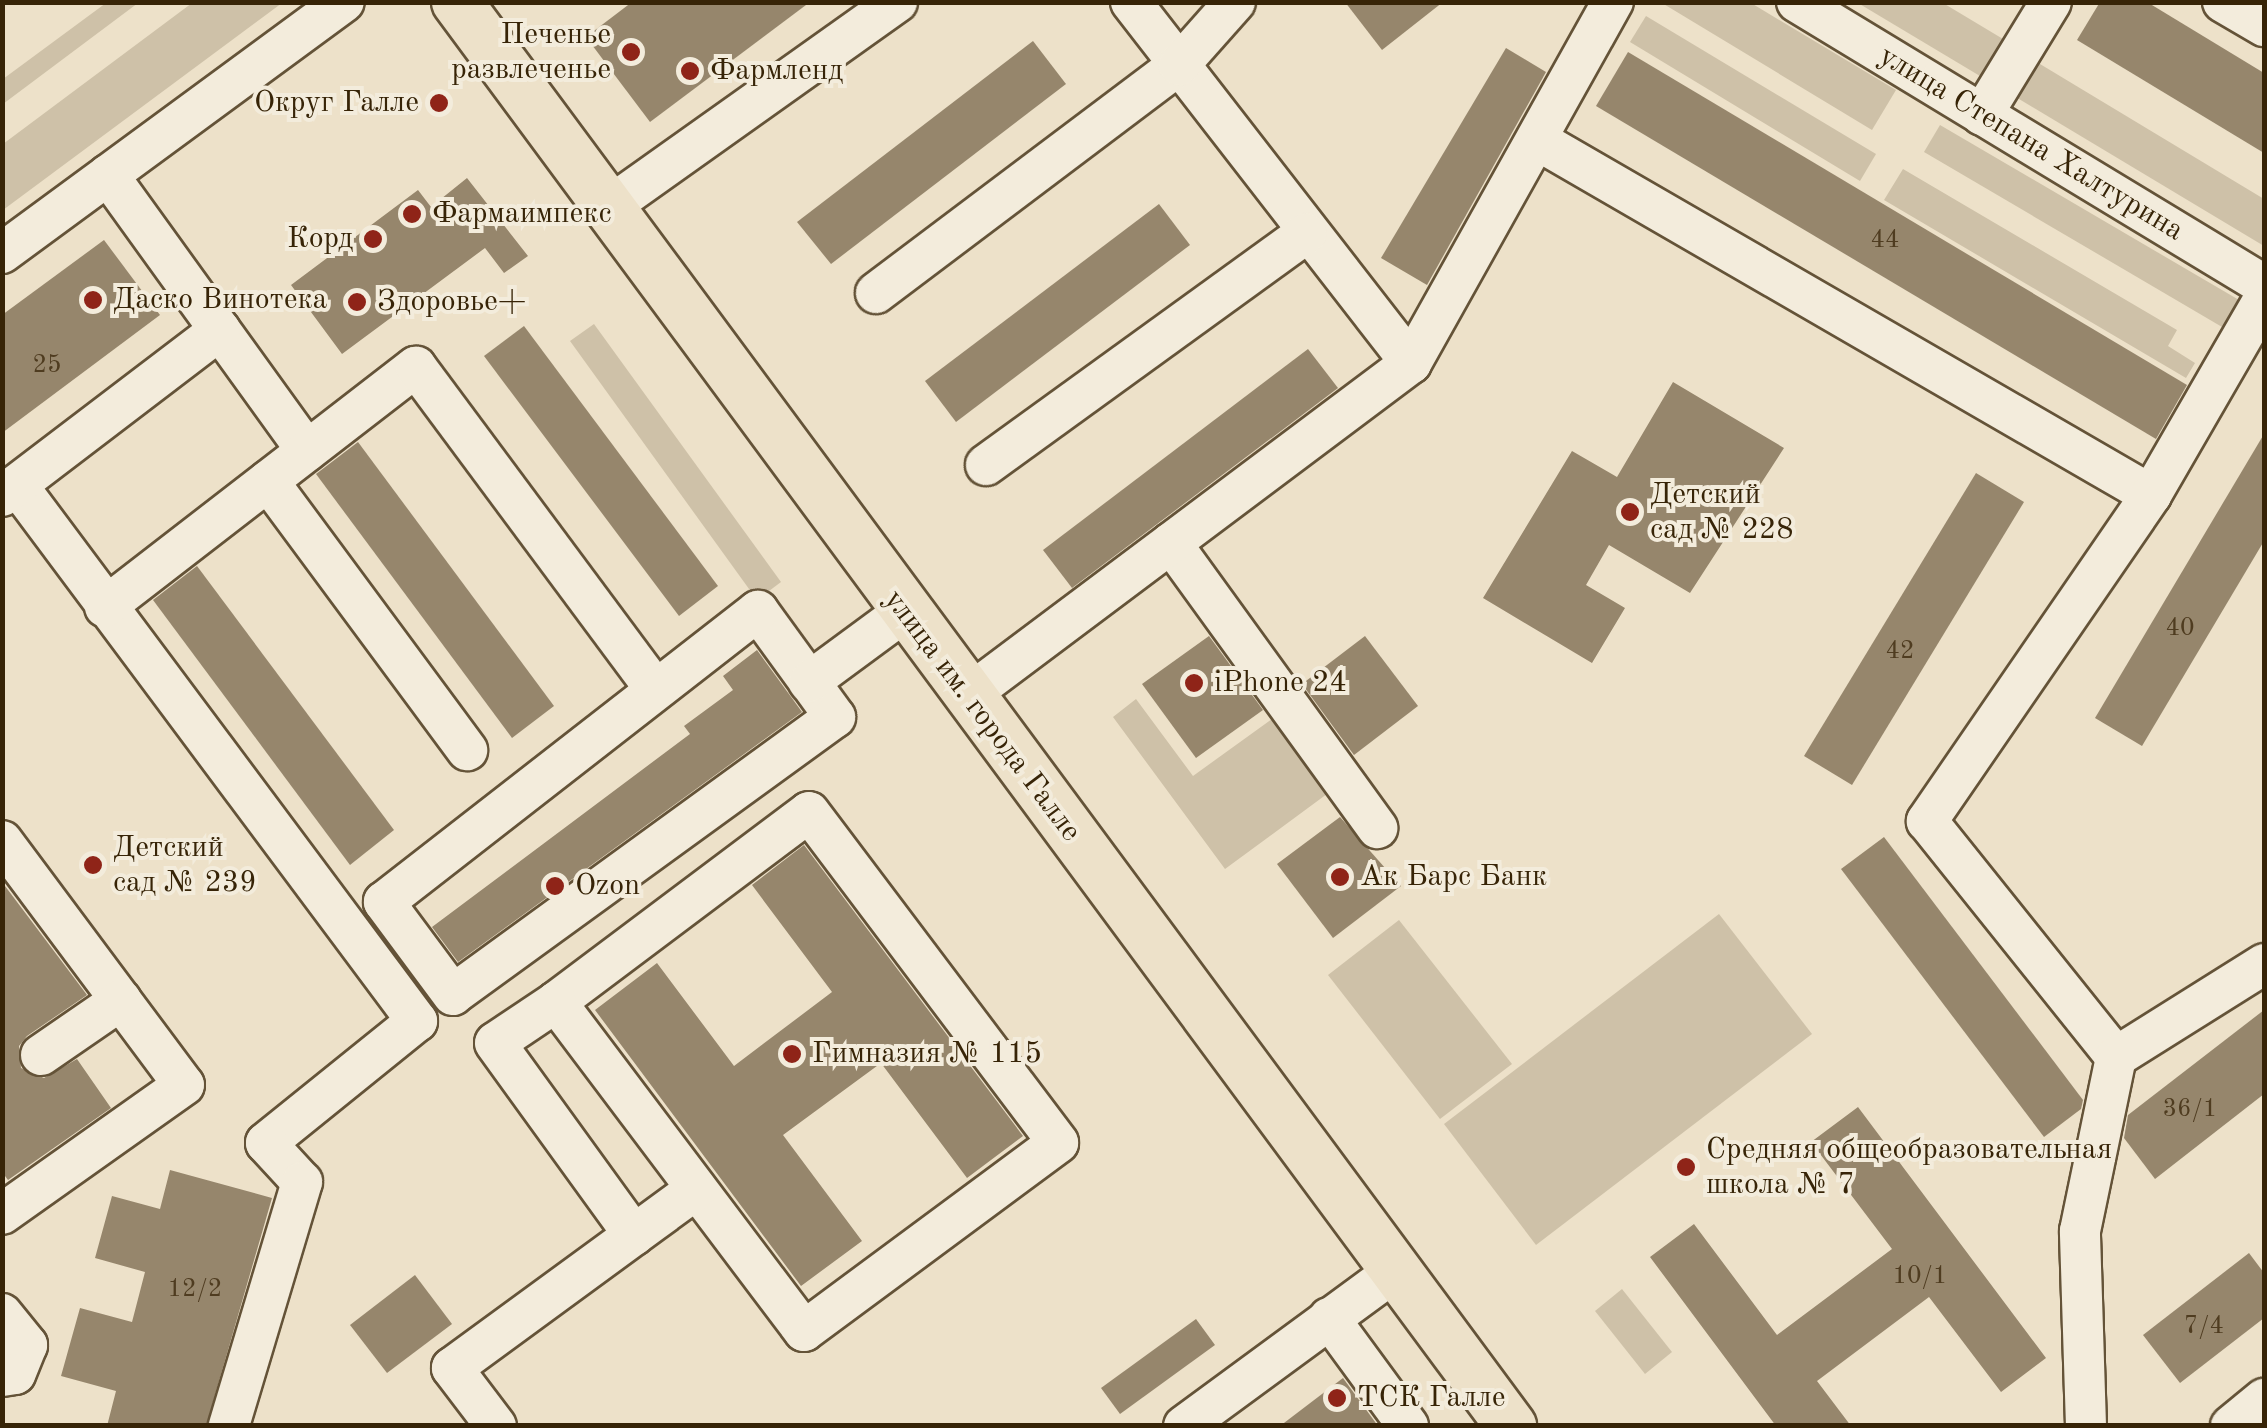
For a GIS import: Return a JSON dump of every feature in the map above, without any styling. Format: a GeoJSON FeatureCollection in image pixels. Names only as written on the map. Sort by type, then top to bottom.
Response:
{"type":"FeatureCollection","features":[{"type":"Feature","properties":{"kind":"main road","name":"улица им. города Галле"},"geometry":{"type":"LineString","coordinates":[[457,2],[904,612],[1511,1426]]}},
{"type":"Feature","properties":{"kind":"street"},"geometry":{"type":"LineString","coordinates":[[2,253],[344,2]]}},
{"type":"Feature","properties":{"kind":"street"},"geometry":{"type":"LineString","coordinates":[[610,206],[897,2]]}},
{"type":"Feature","properties":{"kind":"street"},"geometry":{"type":"LineString","coordinates":[[1131,2],[1306,233],[1411,363]]}},
{"type":"Feature","properties":{"kind":"street"},"geometry":{"type":"LineString","coordinates":[[876,292],[1179,65],[1235,2]]}},
{"type":"Feature","properties":{"kind":"street"},"geometry":{"type":"LineString","coordinates":[[967,696],[1411,363],[1539,141],[1613,2]]}},
{"type":"Feature","properties":{"kind":"street"},"geometry":{"type":"LineString","coordinates":[[1982,115],[2051,2]]}},
{"type":"Feature","properties":{"kind":"street"},"geometry":{"type":"LineString","coordinates":[[2224,2],[2264,26]]}},
{"type":"Feature","properties":{"kind":"street","name":"улица Степана Халтурина"},"geometry":{"type":"LineString","coordinates":[[1801,3],[2264,285]]}},
{"type":"Feature","properties":{"kind":"street"},"geometry":{"type":"LineString","coordinates":[[1539,141],[2151,496]]}},
{"type":"Feature","properties":{"kind":"street"},"geometry":{"type":"LineString","coordinates":[[108,175],[307,451]]}},
{"type":"Feature","properties":{"kind":"street"},"geometry":{"type":"LineString","coordinates":[[986,465],[1306,233]]}},
{"type":"Feature","properties":{"kind":"street"},"geometry":{"type":"LineString","coordinates":[[2116,1057],[1927,821],[2151,496],[2264,299]]}},
{"type":"Feature","properties":{"kind":"street"},"geometry":{"type":"LineString","coordinates":[[220,330],[10,490],[105,606],[416,1020],[266,1143],[302,1182],[229,1426]]}},
{"type":"Feature","properties":{"kind":"street"},"geometry":{"type":"LineString","coordinates":[[105,606],[416,367],[654,687]]}},
{"type":"Feature","properties":{"kind":"street"},"geometry":{"type":"LineString","coordinates":[[268,482],[466,750]]}},
{"type":"Feature","properties":{"kind":"street"},"geometry":{"type":"LineString","coordinates":[[1171,543],[1377,828]]}},
{"type":"Feature","properties":{"kind":"street"},"geometry":{"type":"LineString","coordinates":[[758,611],[835,716],[453,995],[384,902],[654,687],[758,611]]}},
{"type":"Feature","properties":{"kind":"street"},"geometry":{"type":"LineString","coordinates":[[809,682],[904,612]]}},
{"type":"Feature","properties":{"kind":"street"},"geometry":{"type":"LineString","coordinates":[[556,1002],[804,1331],[1058,1143],[771,763]]}},
{"type":"Feature","properties":{"kind":"street"},"geometry":{"type":"LineString","coordinates":[[634,1235],[494,1043],[556,1002],[809,812]]}},
{"type":"Feature","properties":{"kind":"street"},"geometry":{"type":"LineString","coordinates":[[2,841],[184,1084],[2,1214]]}},
{"type":"Feature","properties":{"kind":"street"},"geometry":{"type":"LineString","coordinates":[[2086,1426],[2080,1231],[2116,1057],[2264,964]]}},
{"type":"Feature","properties":{"kind":"street"},"geometry":{"type":"LineString","coordinates":[[41,1055],[121,1000]]}},
{"type":"Feature","properties":{"kind":"street"},"geometry":{"type":"LineString","coordinates":[[496,1426],[452,1368],[697,1189]]}},
{"type":"Feature","properties":{"kind":"street"},"geometry":{"type":"LineString","coordinates":[[1184,1426],[1396,1270]]}},
{"type":"Feature","properties":{"kind":"street"},"geometry":{"type":"LineString","coordinates":[[2,1314],[28,1345],[15,1374],[2,1376]]}},
{"type":"Feature","properties":{"kind":"street"},"geometry":{"type":"LineString","coordinates":[[1329,1318],[1408,1426]]}},
{"type":"Feature","properties":{"kind":"street"},"geometry":{"type":"LineString","coordinates":[[2231,1426],[2264,1399]]}},
{"type":"Feature","properties":{"kind":"shaded area"},"geometry":{"type":"Polygon","coordinates":[[[106,3],[138,3],[3,104],[3,79],[106,3]]]}},
{"type":"Feature","properties":{"kind":"shaded area"},"geometry":{"type":"Polygon","coordinates":[[[192,3],[282,3],[3,210],[3,144],[192,3]]]}},
{"type":"Feature","properties":{"kind":"shaded area"},"geometry":{"type":"Polygon","coordinates":[[[1662,3],[1751,3],[1896,90],[1872,130],[1662,3]]]}},
{"type":"Feature","properties":{"kind":"shaded area"},"geometry":{"type":"Polygon","coordinates":[[[1858,3],[1943,3],[2013,45],[1990,82],[1858,3]]]}},
{"type":"Feature","properties":{"kind":"shaded area"},"geometry":{"type":"Polygon","coordinates":[[[1646,16],[1876,154],[1860,181],[1630,42],[1646,16]]]}},
{"type":"Feature","properties":{"kind":"shaded area"},"geometry":{"type":"Polygon","coordinates":[[[2035,61],[2264,199],[2264,246],[2014,96],[2035,61]]]}},
{"type":"Feature","properties":{"kind":"shaded area"},"geometry":{"type":"Polygon","coordinates":[[[1940,125],[2251,307],[2234,334],[1924,152],[1940,125]]]}},
{"type":"Feature","properties":{"kind":"shaded area"},"geometry":{"type":"Polygon","coordinates":[[[1903,169],[2177,330],[2168,346],[2195,363],[2186,378],[1884,200],[1903,169]]]}},
{"type":"Feature","properties":{"kind":"shaded area"},"geometry":{"type":"Polygon","coordinates":[[[594,324],[781,582],[757,600],[570,341],[594,324]]]}},
{"type":"Feature","properties":{"kind":"shaded area"},"geometry":{"type":"Polygon","coordinates":[[[1136,699],[1193,776],[1276,716],[1331,791],[1225,869],[1113,717],[1136,699]]]}},
{"type":"Feature","properties":{"kind":"shaded area"},"geometry":{"type":"Polygon","coordinates":[[[1719,914],[1812,1034],[1536,1245],[1444,1124],[1719,914]]]}},
{"type":"Feature","properties":{"kind":"shaded area"},"geometry":{"type":"Polygon","coordinates":[[[1399,920],[1512,1064],[1440,1119],[1328,975],[1399,920]]]}},
{"type":"Feature","properties":{"kind":"shaded area"},"geometry":{"type":"Polygon","coordinates":[[[1622,1289],[1672,1352],[1645,1374],[1595,1311],[1622,1289]]]}},
{"type":"Feature","properties":{"kind":"building"},"geometry":{"type":"Polygon","coordinates":[[[632,2],[810,2],[650,122],[586,37],[632,2]]]}},
{"type":"Feature","properties":{"kind":"building"},"geometry":{"type":"Polygon","coordinates":[[[1345,2],[1443,2],[1382,50],[1345,2]]]}},
{"type":"Feature","properties":{"kind":"building"},"geometry":{"type":"Polygon","coordinates":[[[2100,2],[2147,2],[2264,73],[2264,153],[2077,40],[2100,2]]]}},
{"type":"Feature","properties":{"kind":"building"},"geometry":{"type":"Polygon","coordinates":[[[1033,41],[1066,84],[831,264],[797,222],[1033,41]]]}},
{"type":"Feature","properties":{"kind":"building"},"geometry":{"type":"Polygon","coordinates":[[[1506,48],[1546,72],[1427,285],[1381,258],[1506,48]]]}},
{"type":"Feature","properties":{"kind":"building"},"geometry":{"type":"Polygon","coordinates":[[[1628,52],[2187,385],[2156,439],[1596,106],[1628,52]]]}},
{"type":"Feature","properties":{"kind":"building"},"geometry":{"type":"Polygon","coordinates":[[[467,178],[528,256],[504,273],[485,248],[342,354],[291,285],[418,190],[431,207],[467,178]]]}},
{"type":"Feature","properties":{"kind":"building"},"geometry":{"type":"Polygon","coordinates":[[[1159,204],[1190,245],[956,422],[925,381],[1159,204]]]}},
{"type":"Feature","properties":{"kind":"building"},"geometry":{"type":"Polygon","coordinates":[[[104,240],[160,315],[2,433],[2,315],[104,240]]]}},
{"type":"Feature","properties":{"kind":"building"},"geometry":{"type":"Polygon","coordinates":[[[524,326],[718,586],[679,616],[484,356],[524,326]]]}},
{"type":"Feature","properties":{"kind":"building"},"geometry":{"type":"Polygon","coordinates":[[[1308,349],[1338,388],[1072,588],[1043,550],[1308,349]]]}},
{"type":"Feature","properties":{"kind":"building"},"geometry":{"type":"Polygon","coordinates":[[[1673,382],[1784,448],[1690,593],[1609,545],[1586,585],[1625,608],[1592,663],[1483,598],[1572,451],[1617,477],[1673,382]]]}},
{"type":"Feature","properties":{"kind":"building"},"geometry":{"type":"Polygon","coordinates":[[[2264,434],[2264,541],[2142,746],[2095,718],[2264,434]]]}},
{"type":"Feature","properties":{"kind":"building"},"geometry":{"type":"Polygon","coordinates":[[[358,442],[554,706],[512,738],[316,474],[358,442]]]}},
{"type":"Feature","properties":{"kind":"building"},"geometry":{"type":"Polygon","coordinates":[[[1976,473],[2024,502],[1852,785],[1804,756],[1976,473]]]}},
{"type":"Feature","properties":{"kind":"building"},"geometry":{"type":"Polygon","coordinates":[[[197,566],[394,830],[350,865],[153,600],[197,566]]]}},
{"type":"Feature","properties":{"kind":"building"},"geometry":{"type":"Polygon","coordinates":[[[1209,636],[1263,710],[1196,758],[1142,684],[1209,636]]]}},
{"type":"Feature","properties":{"kind":"building"},"geometry":{"type":"Polygon","coordinates":[[[1365,636],[1418,706],[1354,755],[1302,684],[1365,636]]]}},
{"type":"Feature","properties":{"kind":"building"},"geometry":{"type":"Polygon","coordinates":[[[757,650],[802,712],[458,962],[432,927],[690,734],[684,726],[733,690],[723,676],[757,650]]]}},
{"type":"Feature","properties":{"kind":"building"},"geometry":{"type":"Polygon","coordinates":[[[1340,817],[1401,886],[1333,938],[1277,864],[1340,817]]]}},
{"type":"Feature","properties":{"kind":"building"},"geometry":{"type":"Polygon","coordinates":[[[1884,837],[2083,1100],[2081,1109],[2044,1137],[1841,869],[1884,837]]]}},
{"type":"Feature","properties":{"kind":"building"},"geometry":{"type":"Polygon","coordinates":[[[804,845],[1023,1136],[967,1178],[881,1063],[783,1135],[862,1241],[801,1286],[595,1010],[657,963],[734,1066],[832,992],[752,885],[804,845]]]}},
{"type":"Feature","properties":{"kind":"building"},"geometry":{"type":"Polygon","coordinates":[[[2,882],[87,995],[27,1036],[19,1046],[21,1068],[44,1078],[77,1059],[111,1108],[8,1180],[2,1172],[2,882]]]}},
{"type":"Feature","properties":{"kind":"building"},"geometry":{"type":"Polygon","coordinates":[[[2264,1010],[2264,1094],[2155,1179],[2124,1138],[2128,1115],[2264,1010]]]}},
{"type":"Feature","properties":{"kind":"building"},"geometry":{"type":"Polygon","coordinates":[[[1858,1107],[2046,1358],[2001,1392],[1929,1297],[1817,1381],[1851,1426],[1776,1426],[1650,1257],[1694,1224],[1777,1335],[1892,1249],[1811,1142],[1858,1107]]]}},
{"type":"Feature","properties":{"kind":"building"},"geometry":{"type":"Polygon","coordinates":[[[170,1170],[272,1198],[206,1426],[107,1426],[116,1391],[61,1376],[80,1308],[132,1322],[145,1272],[95,1258],[112,1196],[160,1209],[170,1170]]]}},
{"type":"Feature","properties":{"kind":"building"},"geometry":{"type":"Polygon","coordinates":[[[2249,1253],[2264,1273],[2264,1318],[2180,1383],[2143,1335],[2249,1253]]]}},
{"type":"Feature","properties":{"kind":"building"},"geometry":{"type":"Polygon","coordinates":[[[415,1275],[452,1324],[387,1373],[350,1325],[415,1275]]]}},
{"type":"Feature","properties":{"kind":"building"},"geometry":{"type":"Polygon","coordinates":[[[1196,1319],[1215,1345],[1120,1414],[1101,1388],[1196,1319]]]}},
{"type":"Feature","properties":{"kind":"building","name":"ТСК Галле"},"geometry":{"type":"Polygon","coordinates":[[[1343,1378],[1378,1426],[1280,1426],[1343,1378]]]}},
{"type":"Feature","properties":{"kind":"place","name":"Печенье развлеченье"},"geometry":{"type":"Point","coordinates":[631,52]}},
{"type":"Feature","properties":{"kind":"place","name":"Фармленд"},"geometry":{"type":"Point","coordinates":[690,71]}},
{"type":"Feature","properties":{"kind":"place","name":"Округ Галле"},"geometry":{"type":"Point","coordinates":[439,103]}},
{"type":"Feature","properties":{"kind":"place","name":"Фармаимпекс"},"geometry":{"type":"Point","coordinates":[412,214]}},
{"type":"Feature","properties":{"kind":"place","name":"Корд"},"geometry":{"type":"Point","coordinates":[373,239]}},
{"type":"Feature","properties":{"kind":"place","name":"Даско Винотека"},"geometry":{"type":"Point","coordinates":[93,300]}},
{"type":"Feature","properties":{"kind":"place","name":"Здоровье+"},"geometry":{"type":"Point","coordinates":[357,302]}},
{"type":"Feature","properties":{"kind":"place","name":"Детский сад № 228"},"geometry":{"type":"Point","coordinates":[1630,512]}},
{"type":"Feature","properties":{"kind":"place","name":"iPhone 24"},"geometry":{"type":"Point","coordinates":[1194,683]}},
{"type":"Feature","properties":{"kind":"place","name":"Детский сад № 239"},"geometry":{"type":"Point","coordinates":[93,865]}},
{"type":"Feature","properties":{"kind":"place","name":"Ак Барс Банк"},"geometry":{"type":"Point","coordinates":[1340,877]}},
{"type":"Feature","properties":{"kind":"place","name":"Ozon"},"geometry":{"type":"Point","coordinates":[555,886]}},
{"type":"Feature","properties":{"kind":"place","name":"Гимназия № 115"},"geometry":{"type":"Point","coordinates":[792,1054]}},
{"type":"Feature","properties":{"kind":"place","name":"Средняя общеобразовательная школа № 7"},"geometry":{"type":"Point","coordinates":[1686,1167]}},
{"type":"Feature","properties":{"kind":"place","name":"ТСК Галле"},"geometry":{"type":"Point","coordinates":[1337,1398]}}]}
